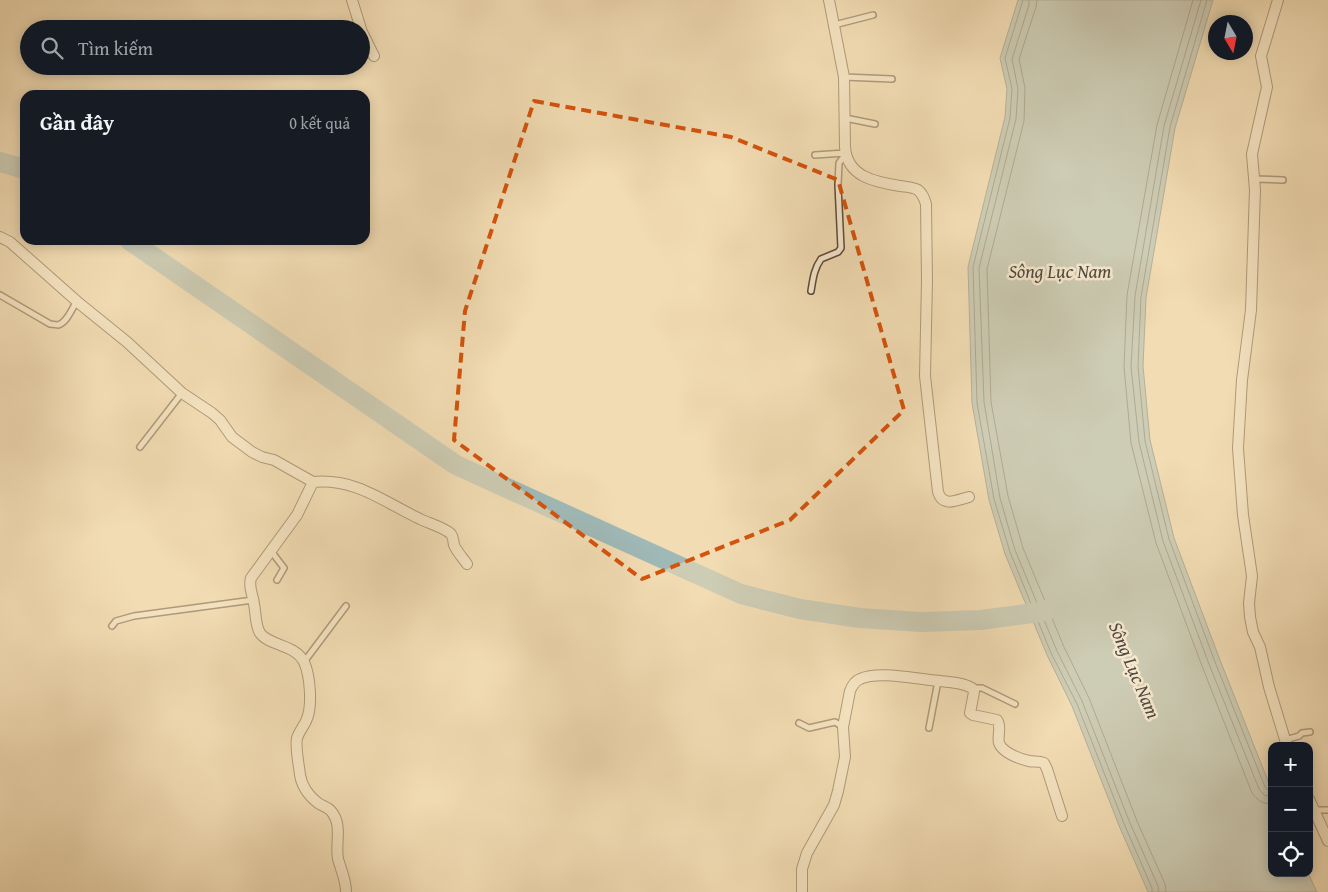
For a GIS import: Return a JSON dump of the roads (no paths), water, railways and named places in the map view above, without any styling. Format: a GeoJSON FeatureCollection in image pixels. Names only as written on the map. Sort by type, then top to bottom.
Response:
{"type":"FeatureCollection","features":[{"type":"Feature","properties":{"kind":"street"},"geometry":{"type":"LineString","coordinates":[[352,0],[358,20]]}},
{"type":"Feature","properties":{"kind":"street"},"geometry":{"type":"LineString","coordinates":[[829,0],[844,76],[845,154],[848,161],[860,175],[869,180],[913,188],[919,191],[926,204],[925,376],[938,492],[943,501],[949,502],[969,497]]}},
{"type":"Feature","properties":{"kind":"street"},"geometry":{"type":"LineString","coordinates":[[1278,0],[1261,56],[1267,87],[1252,154],[1255,199],[1251,310],[1242,380],[1238,448],[1252,576],[1249,603],[1250,617],[1286,742]]}},
{"type":"Feature","properties":{"kind":"street"},"geometry":{"type":"LineString","coordinates":[[370,48],[374,56]]}},
{"type":"Feature","properties":{"kind":"street"},"geometry":{"type":"LineString","coordinates":[[2,238],[46,273],[182,393],[212,413],[232,437],[252,452],[274,460],[313,482],[334,482],[367,490],[420,519],[449,532],[453,536],[455,546],[467,564]]}},
{"type":"Feature","properties":{"kind":"street"},"geometry":{"type":"LineString","coordinates":[[313,482],[297,515],[250,578],[249,584],[260,633],[266,639],[294,651],[304,662],[310,701],[307,720],[297,739],[300,778],[306,791],[318,803],[331,811],[338,826],[338,860],[346,884],[346,892]]}},
{"type":"Feature","properties":{"kind":"street"},"geometry":{"type":"LineString","coordinates":[[802,892],[803,863],[834,805],[838,791],[845,757],[842,727],[850,691],[852,685],[862,678],[884,676],[956,683],[972,688],[974,692],[970,713],[999,722],[998,742],[1001,747],[1024,760],[1044,763],[1062,816]]}},
{"type":"Feature","properties":{"kind":"street"},"geometry":{"type":"LineString","coordinates":[[1314,810],[1328,841]]}},
{"type":"Feature","properties":{"kind":"lane"},"geometry":{"type":"LineString","coordinates":[[834,25],[873,15]]}},
{"type":"Feature","properties":{"kind":"lane"},"geometry":{"type":"LineString","coordinates":[[844,76],[892,79]]}},
{"type":"Feature","properties":{"kind":"lane"},"geometry":{"type":"LineString","coordinates":[[845,118],[875,124]]}},
{"type":"Feature","properties":{"kind":"lane"},"geometry":{"type":"LineString","coordinates":[[815,155],[845,154]]}},
{"type":"Feature","properties":{"kind":"lane"},"geometry":{"type":"LineString","coordinates":[[811,291],[814,273],[819,261],[838,252],[841,248],[838,163],[845,154]]}},
{"type":"Feature","properties":{"kind":"lane"},"geometry":{"type":"LineString","coordinates":[[1254,180],[1283,180]]}},
{"type":"Feature","properties":{"kind":"lane"},"geometry":{"type":"LineString","coordinates":[[0,295],[50,324],[57,325],[66,319],[77,301]]}},
{"type":"Feature","properties":{"kind":"lane"},"geometry":{"type":"LineString","coordinates":[[140,447],[182,393]]}},
{"type":"Feature","properties":{"kind":"lane"},"geometry":{"type":"LineString","coordinates":[[271,550],[284,568],[277,580]]}},
{"type":"Feature","properties":{"kind":"lane"},"geometry":{"type":"LineString","coordinates":[[112,626],[116,621],[134,616],[254,600]]}},
{"type":"Feature","properties":{"kind":"lane"},"geometry":{"type":"LineString","coordinates":[[304,662],[346,606]]}},
{"type":"Feature","properties":{"kind":"lane"},"geometry":{"type":"LineString","coordinates":[[929,728],[938,681]]}},
{"type":"Feature","properties":{"kind":"lane"},"geometry":{"type":"LineString","coordinates":[[972,688],[982,688],[1014,704]]}},
{"type":"Feature","properties":{"kind":"lane"},"geometry":{"type":"LineString","coordinates":[[799,723],[809,728],[835,722],[842,727]]}},
{"type":"Feature","properties":{"kind":"lane"},"geometry":{"type":"LineString","coordinates":[[1288,742],[1302,733],[1310,732]]}},
{"type":"Feature","properties":{"kind":"lane"},"geometry":{"type":"LineString","coordinates":[[1314,810],[1328,810]]}},
{"type":"Feature","properties":{"kind":"water","name":"Sông Lục Nam"},"geometry":{"type":"Polygon","coordinates":[[[1018,0],[1213,0],[1175,128],[1146,298],[1143,366],[1150,440],[1174,538],[1268,781],[1268,877],[1310,877],[1317,892],[1148,892],[1120,828],[1072,706],[1047,655],[1005,554],[989,500],[972,403],[968,267],[1005,117],[1007,89],[1000,58],[1018,0]]]}},
{"type":"Feature","properties":{"kind":"waterway"},"geometry":{"type":"LineString","coordinates":[[0,162],[20,168]]}},
{"type":"Feature","properties":{"kind":"waterway"},"geometry":{"type":"LineString","coordinates":[[136,245],[456,465],[741,594],[800,609],[860,618],[921,622],[981,620],[1040,612],[1056,607]]}}]}
